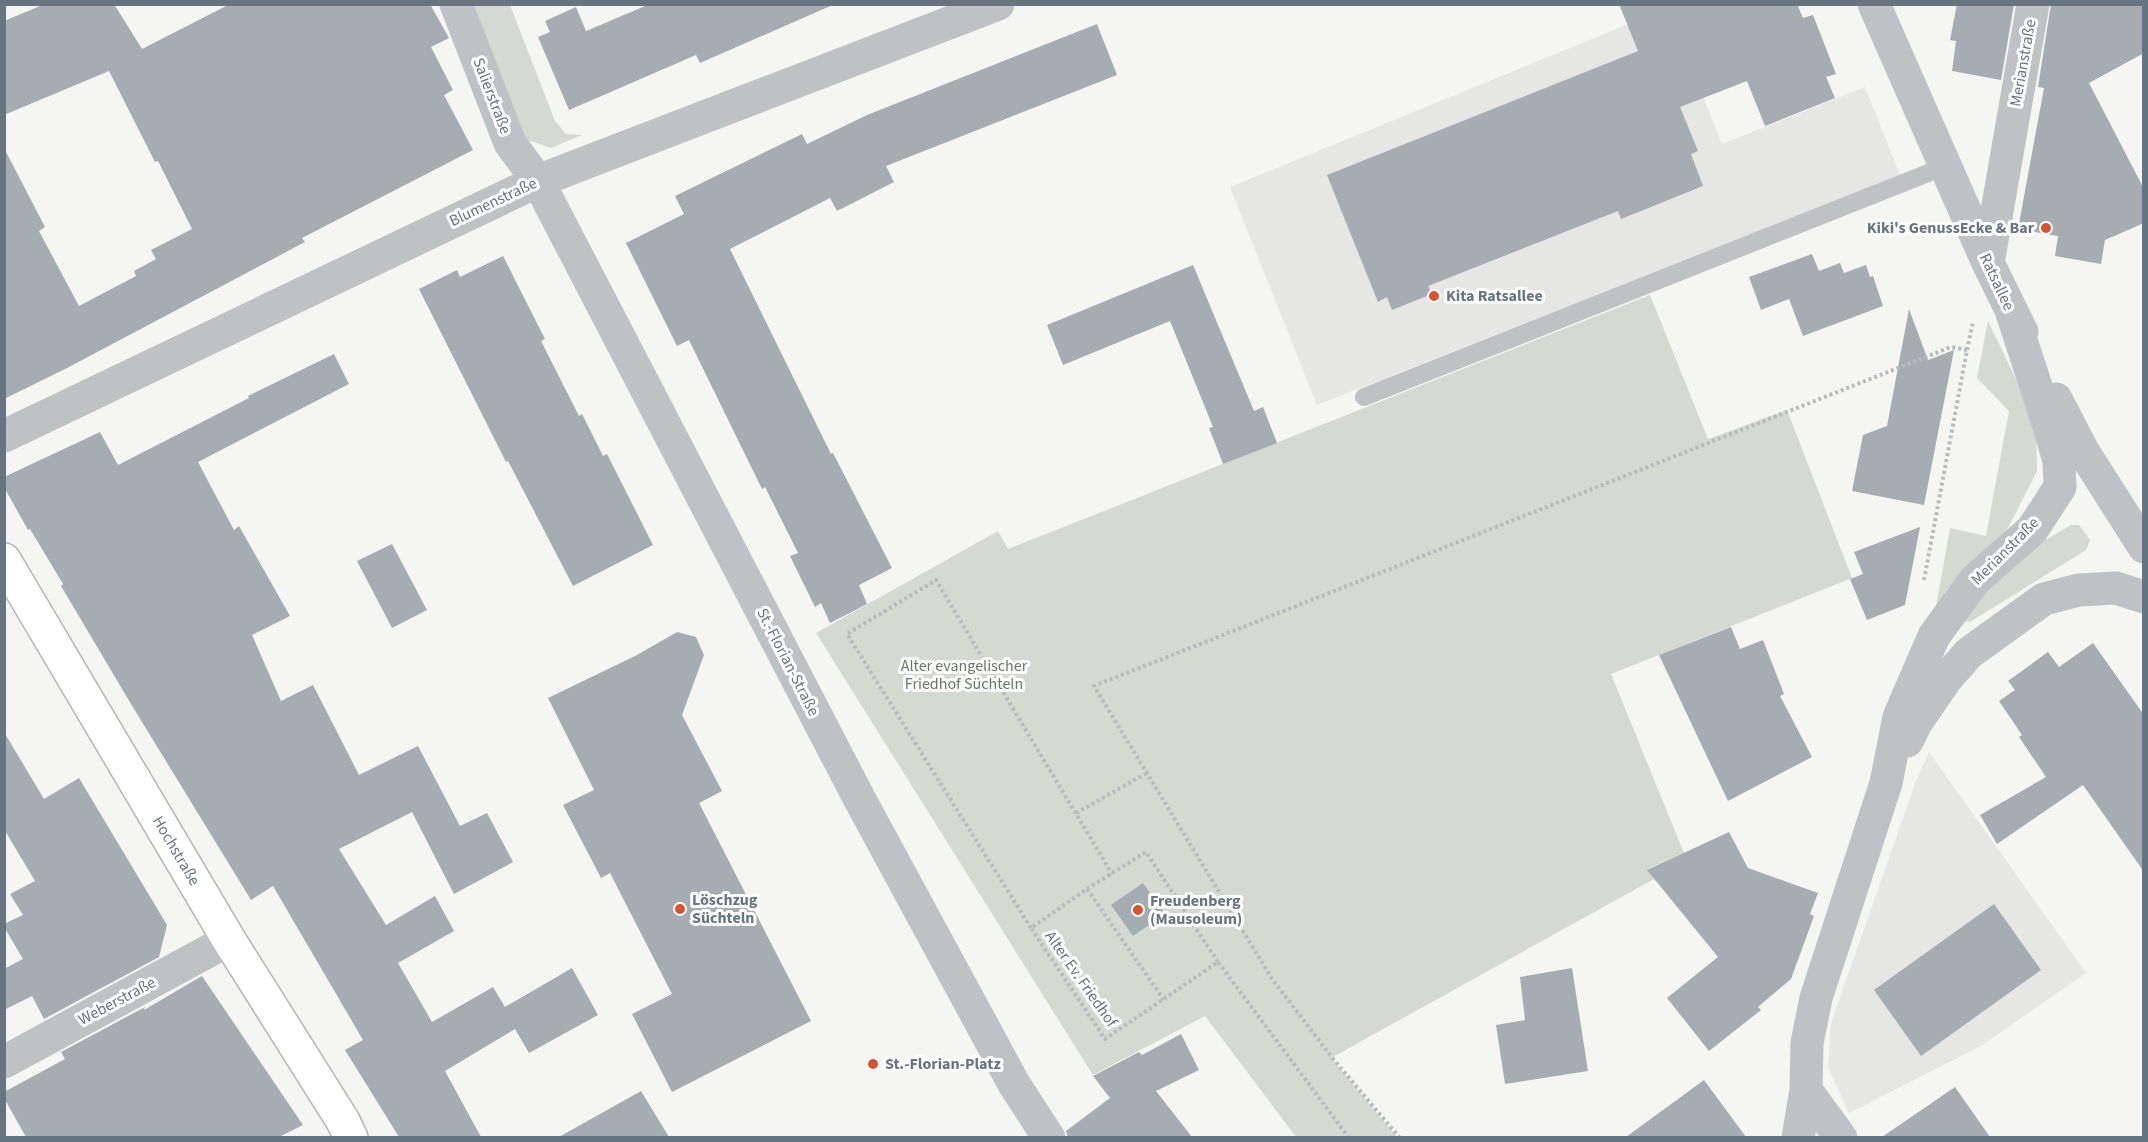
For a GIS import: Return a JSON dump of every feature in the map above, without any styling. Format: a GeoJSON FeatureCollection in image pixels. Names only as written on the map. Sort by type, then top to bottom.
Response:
{"type":"FeatureCollection","features":[{"type":"Feature","properties":{"kind":"main road","name":"Hochstraße"},"geometry":{"type":"LineString","coordinates":[[4,560],[229,940],[351,1137]]}},
{"type":"Feature","properties":{"kind":"street","name":"Salierstraße"},"geometry":{"type":"LineString","coordinates":[[456,4],[510,142],[538,181]]}},
{"type":"Feature","properties":{"kind":"street","name":"Blumenstraße"},"geometry":{"type":"LineString","coordinates":[[4,436],[538,181],[998,4]]}},
{"type":"Feature","properties":{"kind":"street","name":"Ratsallee"},"geometry":{"type":"LineString","coordinates":[[1874,4],[2012,313],[2083,451],[2144,547]]}},
{"type":"Feature","properties":{"kind":"street","name":"Merianstraße"},"geometry":{"type":"LineString","coordinates":[[1988,263],[2033,4]]}},
{"type":"Feature","properties":{"kind":"street","name":"St.-Florian-Straße"},"geometry":{"type":"LineString","coordinates":[[538,181],[859,798],[1014,1084],[1049,1137]]}},
{"type":"Feature","properties":{"kind":"street","name":"Merianstraße"},"geometry":{"type":"LineString","coordinates":[[1798,1137],[1806,1090],[1807,1043],[1816,998],[1886,783],[1899,717],[1934,636],[1975,580],[2031,530],[2061,487],[2059,461],[2012,313]]}},
{"type":"Feature","properties":{"kind":"street","name":"Merianstraße"},"geometry":{"type":"LineString","coordinates":[[1886,783],[1916,723],[1947,678],[1970,653],[2044,599],[2079,590],[2116,588],[2144,597]]}},
{"type":"Feature","properties":{"kind":"street","name":"Weberstraße"},"geometry":{"type":"LineString","coordinates":[[4,1062],[229,940]]}},
{"type":"Feature","properties":{"kind":"street"},"geometry":{"type":"LineString","coordinates":[[1806,1090],[1841,1137]]}},
{"type":"Feature","properties":{"kind":"lane"},"geometry":{"type":"LineString","coordinates":[[1364,397],[1946,166]]}},
{"type":"Feature","properties":{"kind":"path"},"geometry":{"type":"LineString","coordinates":[[1922,591],[1967,350],[1988,263]]}},
{"type":"Feature","properties":{"kind":"path"},"geometry":{"type":"LineString","coordinates":[[1400,1137],[1334,1060],[1272,979],[1094,686],[1951,347],[1967,350]]}},
{"type":"Feature","properties":{"kind":"path"},"geometry":{"type":"LineString","coordinates":[[1031,928],[848,634],[936,580],[1112,874]]}},
{"type":"Feature","properties":{"kind":"path"},"geometry":{"type":"LineString","coordinates":[[1076,813],[1147,773]]}},
{"type":"Feature","properties":{"kind":"path","name":"Alter Ev. Friedhof"},"geometry":{"type":"LineString","coordinates":[[1146,852],[1218,962],[1106,1039],[1031,928],[1112,874],[1146,852]]}},
{"type":"Feature","properties":{"kind":"path"},"geometry":{"type":"LineString","coordinates":[[1087,890],[1164,1000]]}},
{"type":"Feature","properties":{"kind":"path"},"geometry":{"type":"LineString","coordinates":[[1218,962],[1349,1137]]}},
{"type":"Feature","properties":{"kind":"shaded area","name":"Kita Ratsallee"},"geometry":{"type":"Polygon","coordinates":[[[1668,8],[1722,144],[1865,87],[1900,175],[1317,405],[1230,187],[1668,8]]]}},
{"type":"Feature","properties":{"kind":"shaded area"},"geometry":{"type":"Polygon","coordinates":[[[1929,752],[2086,973],[1981,1046],[1849,1113],[1828,1067],[1831,1023],[1916,781],[1929,752]]]}},
{"type":"Feature","properties":{"kind":"green space"},"geometry":{"type":"Polygon","coordinates":[[[474,5],[510,5],[555,121],[566,134],[582,135],[551,148],[525,139],[474,5]]]}},
{"type":"Feature","properties":{"kind":"green space","name":"Alter evangelischer Friedhof Süchteln"},"geometry":{"type":"Polygon","coordinates":[[[1650,295],[1708,439],[1787,410],[1852,578],[1611,674],[1684,853],[1648,869],[1654,879],[1331,1058],[1397,1137],[1296,1137],[1205,1016],[1093,1075],[816,633],[998,531],[1008,549],[1650,295]]]}},
{"type":"Feature","properties":{"kind":"green space"},"geometry":{"type":"Polygon","coordinates":[[[1988,321],[2036,421],[2037,471],[2008,528],[1935,612],[1950,528],[1986,536],[2009,411],[1977,378],[1988,321]]]}},
{"type":"Feature","properties":{"kind":"green space"},"geometry":{"type":"Polygon","coordinates":[[[2071,525],[2079,525],[2090,540],[2086,550],[1970,622],[1962,621],[1993,583],[2028,550],[2071,525]]]}},
{"type":"Feature","properties":{"kind":"building"},"geometry":{"type":"Polygon","coordinates":[[[45,4],[114,4],[142,49],[230,4],[430,4],[449,38],[431,47],[453,90],[444,95],[473,150],[302,238],[305,242],[4,399],[4,148],[45,227],[39,231],[79,306],[136,276],[134,271],[156,259],[151,250],[192,229],[109,71],[4,115],[4,21],[45,4]]]}},
{"type":"Feature","properties":{"kind":"building"},"geometry":{"type":"Polygon","coordinates":[[[650,4],[835,4],[700,63],[696,55],[569,110],[538,37],[550,32],[545,21],[576,7],[586,31],[650,4]]]}},
{"type":"Feature","properties":{"kind":"building"},"geometry":{"type":"Polygon","coordinates":[[[1619,4],[1797,4],[1803,18],[1813,15],[1836,74],[1826,77],[1835,98],[1765,126],[1747,81],[1680,107],[1698,151],[1691,154],[1703,186],[1621,219],[1618,211],[1428,286],[1432,294],[1392,310],[1387,297],[1378,302],[1327,175],[1638,51],[1619,4]]]}},
{"type":"Feature","properties":{"kind":"building"},"geometry":{"type":"Polygon","coordinates":[[[1957,4],[2014,4],[2001,80],[1952,71],[1956,41],[1950,40],[1957,4]]]}},
{"type":"Feature","properties":{"kind":"building"},"geometry":{"type":"Polygon","coordinates":[[[2051,4],[2144,4],[2144,53],[2089,83],[2144,189],[2144,223],[2105,240],[2101,264],[2055,256],[2058,236],[2018,229],[2044,88],[2038,87],[2051,4]]]}},
{"type":"Feature","properties":{"kind":"building"},"geometry":{"type":"Polygon","coordinates":[[[1097,24],[1117,75],[886,166],[894,182],[837,211],[830,198],[730,249],[831,454],[833,453],[892,568],[859,585],[867,604],[830,623],[821,603],[815,607],[790,556],[798,553],[765,487],[762,489],[689,340],[677,346],[626,243],[684,214],[675,196],[802,134],[807,144],[867,115],[1097,24]]]}},
{"type":"Feature","properties":{"kind":"building"},"geometry":{"type":"Polygon","coordinates":[[[1812,254],[1819,271],[1840,263],[1844,273],[1866,265],[1870,277],[1873,276],[1883,306],[1803,336],[1789,299],[1761,310],[1749,277],[1812,254]]]}},
{"type":"Feature","properties":{"kind":"building"},"geometry":{"type":"Polygon","coordinates":[[[503,256],[545,339],[541,341],[579,416],[582,414],[603,456],[607,454],[653,545],[573,586],[508,461],[506,462],[419,289],[457,270],[460,277],[503,256]]]}},
{"type":"Feature","properties":{"kind":"building"},"geometry":{"type":"Polygon","coordinates":[[[1193,265],[1254,411],[1263,407],[1277,443],[1223,464],[1209,428],[1213,427],[1170,321],[1063,365],[1047,325],[1193,265]]]}},
{"type":"Feature","properties":{"kind":"building"},"geometry":{"type":"Polygon","coordinates":[[[1909,309],[1928,360],[1954,350],[1924,505],[1852,491],[1863,435],[1887,426],[1909,309]]]}},
{"type":"Feature","properties":{"kind":"building"},"geometry":{"type":"Polygon","coordinates":[[[334,354],[349,384],[198,462],[234,530],[239,526],[290,616],[252,635],[281,701],[313,685],[359,775],[418,746],[460,826],[487,813],[513,862],[454,894],[412,812],[339,849],[386,925],[435,896],[454,931],[398,963],[432,1022],[493,987],[505,1007],[572,968],[598,1015],[529,1053],[515,1029],[445,1071],[481,1137],[399,1137],[345,1050],[363,1040],[273,886],[251,900],[131,704],[61,586],[63,584],[30,529],[28,530],[4,487],[4,477],[100,432],[118,465],[249,398],[248,396],[334,354]]]}},
{"type":"Feature","properties":{"kind":"building"},"geometry":{"type":"Polygon","coordinates":[[[1920,527],[1905,605],[1867,620],[1850,579],[1863,574],[1854,552],[1920,527]]]}},
{"type":"Feature","properties":{"kind":"building"},"geometry":{"type":"Polygon","coordinates":[[[392,544],[427,610],[392,628],[357,561],[392,544]]]}},
{"type":"Feature","properties":{"kind":"building"},"geometry":{"type":"Polygon","coordinates":[[[1731,627],[1740,649],[1763,640],[1784,694],[1780,696],[1812,757],[1728,801],[1659,655],[1731,627]]]}},
{"type":"Feature","properties":{"kind":"building"},"geometry":{"type":"Polygon","coordinates":[[[677,632],[696,637],[704,655],[682,715],[722,791],[699,803],[811,1021],[672,1092],[632,1014],[672,994],[610,873],[601,878],[563,805],[594,790],[548,698],[637,655],[677,632]]]}},
{"type":"Feature","properties":{"kind":"building"},"geometry":{"type":"Polygon","coordinates":[[[2093,643],[2144,715],[2144,872],[2083,785],[1997,844],[1980,815],[2046,777],[2019,737],[2022,735],[1999,701],[2015,690],[2008,681],[2048,652],[2059,667],[2093,643]]]}},
{"type":"Feature","properties":{"kind":"building"},"geometry":{"type":"Polygon","coordinates":[[[4,732],[44,799],[79,778],[167,925],[159,957],[44,1019],[32,996],[4,1010],[4,969],[23,959],[4,927],[4,924],[23,915],[10,894],[35,881],[4,829],[4,732]]]}},
{"type":"Feature","properties":{"kind":"building"},"geometry":{"type":"Polygon","coordinates":[[[1729,832],[1748,868],[1818,893],[1810,914],[1814,916],[1791,979],[1758,1007],[1761,1010],[1709,1051],[1667,998],[1718,957],[1647,870],[1729,832]]]}},
{"type":"Feature","properties":{"kind":"building","name":"Freudenberg (Mausoleum)"},"geometry":{"type":"Polygon","coordinates":[[[1143,883],[1165,914],[1133,936],[1111,905],[1143,883]]]}},
{"type":"Feature","properties":{"kind":"building"},"geometry":{"type":"Polygon","coordinates":[[[1994,904],[2041,970],[1921,1056],[1874,990],[1994,904]]]}},
{"type":"Feature","properties":{"kind":"building"},"geometry":{"type":"Polygon","coordinates":[[[1572,968],[1588,1071],[1505,1084],[1496,1025],[1525,1020],[1520,977],[1572,968]]]}},
{"type":"Feature","properties":{"kind":"building"},"geometry":{"type":"Polygon","coordinates":[[[202,976],[303,1125],[279,1137],[26,1137],[4,1098],[4,1092],[65,1059],[61,1052],[145,1007],[144,1010],[202,976]]]}},
{"type":"Feature","properties":{"kind":"building"},"geometry":{"type":"Polygon","coordinates":[[[1181,1034],[1199,1070],[1156,1091],[1192,1137],[1068,1137],[1066,1131],[1110,1098],[1093,1076],[1139,1052],[1142,1055],[1181,1034]]]}},
{"type":"Feature","properties":{"kind":"building"},"geometry":{"type":"Polygon","coordinates":[[[1704,1080],[1746,1137],[1626,1137],[1704,1080]]]}},
{"type":"Feature","properties":{"kind":"building"},"geometry":{"type":"Polygon","coordinates":[[[1955,1087],[1990,1137],[1882,1137],[1955,1087]]]}},
{"type":"Feature","properties":{"kind":"building"},"geometry":{"type":"Polygon","coordinates":[[[641,1091],[669,1137],[559,1137],[641,1091]]]}},
{"type":"Feature","properties":{"kind":"place","name":"Kiki's GenussEcke & Bar"},"geometry":{"type":"Point","coordinates":[2046,228]}},
{"type":"Feature","properties":{"kind":"place","name":"Kita Ratsallee"},"geometry":{"type":"Point","coordinates":[1434,296]}},
{"type":"Feature","properties":{"kind":"place","name":"Löschzug Süchteln"},"geometry":{"type":"Point","coordinates":[680,909]}},
{"type":"Feature","properties":{"kind":"place","name":"Freudenberg (Mausoleum)"},"geometry":{"type":"Point","coordinates":[1138,910]}},
{"type":"Feature","properties":{"kind":"place","name":"St.-Florian-Platz"},"geometry":{"type":"Point","coordinates":[873,1064]}}]}
